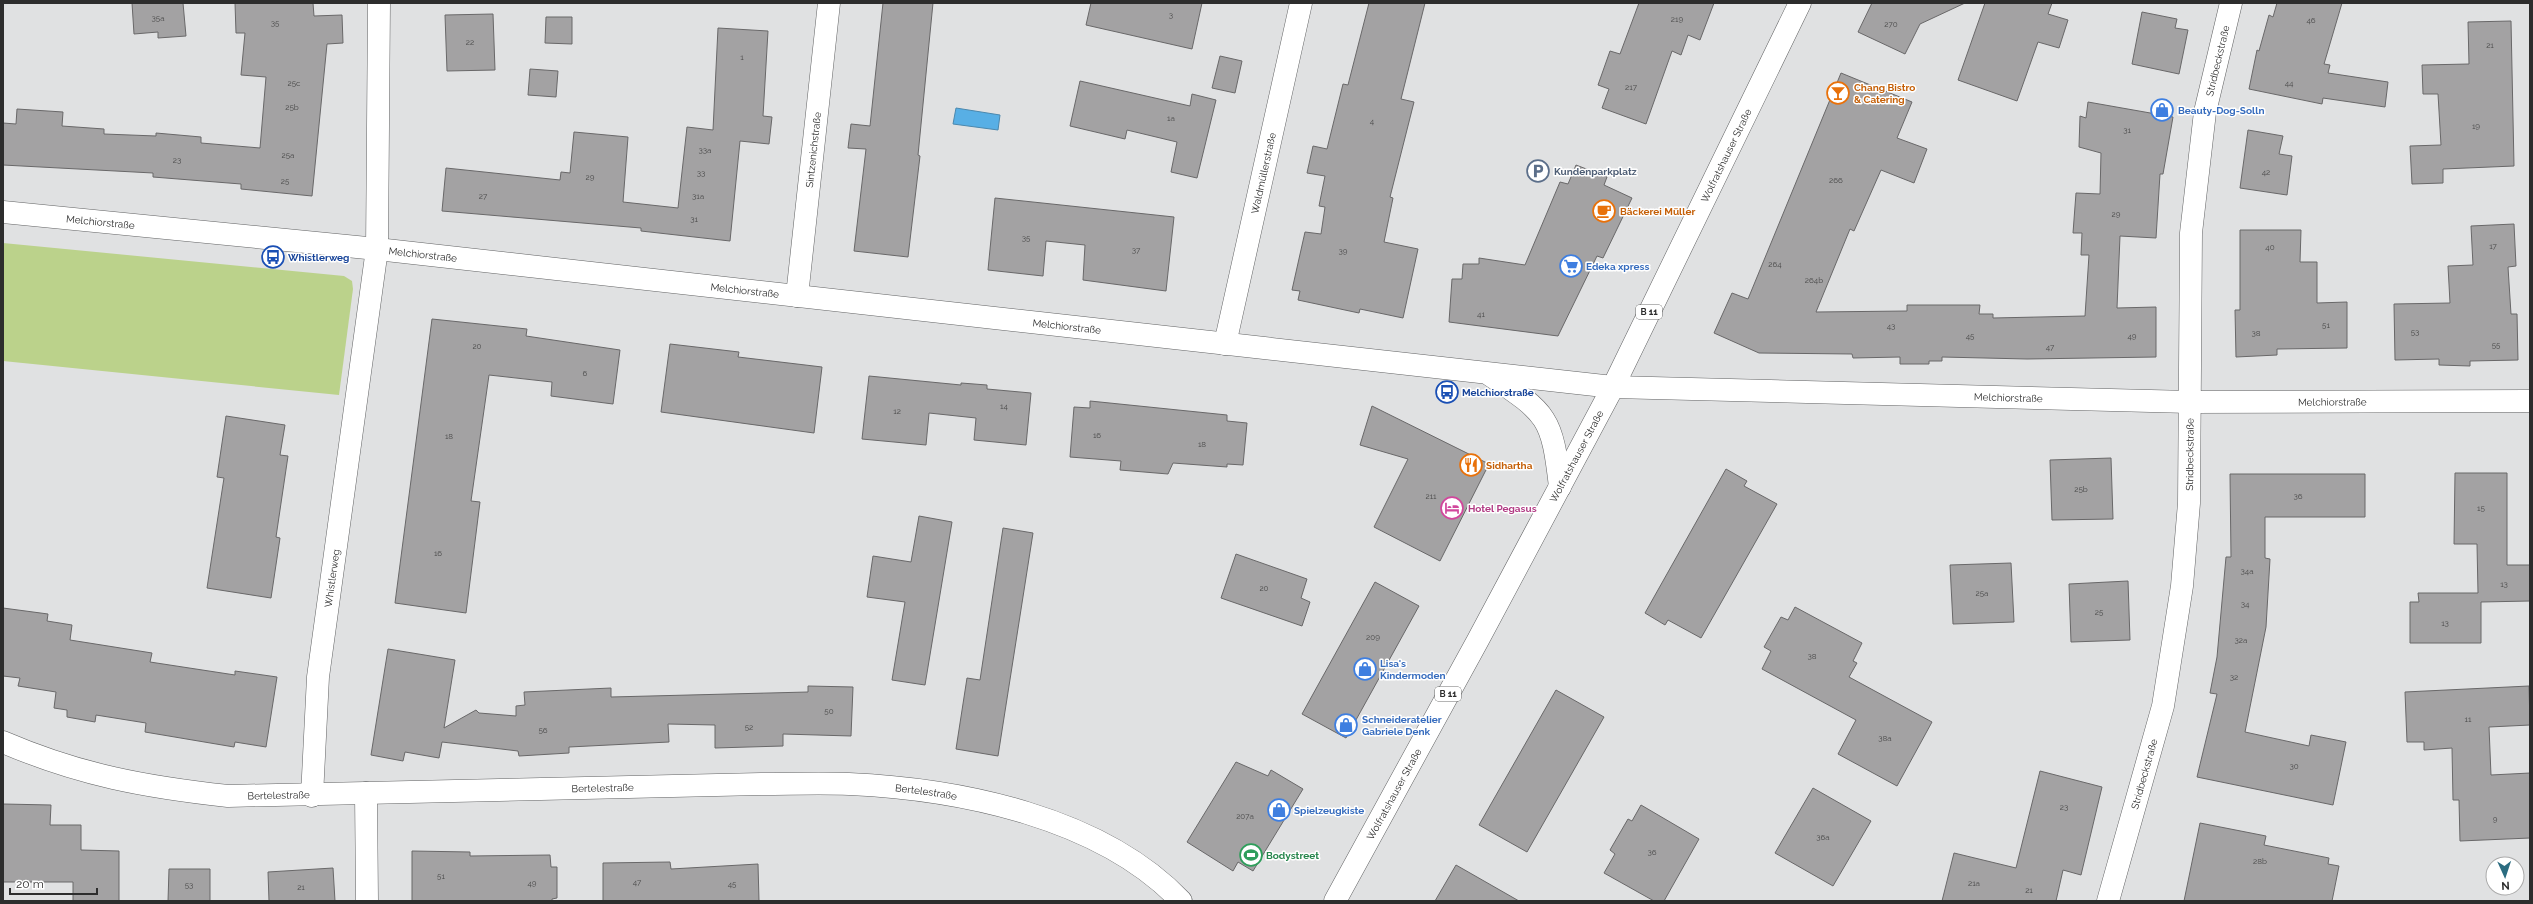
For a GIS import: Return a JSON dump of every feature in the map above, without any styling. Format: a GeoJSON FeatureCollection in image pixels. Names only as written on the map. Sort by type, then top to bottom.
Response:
{"type":"FeatureCollection","features":[{"type":"Feature","properties":{"kind":"street","name":"Whistlerweg"},"geometry":{"type":"LineString","coordinates":[[312,796],[318,677],[377,249],[379,3]]}},
{"type":"Feature","properties":{"kind":"street","name":"Sintzenichstraße"},"geometry":{"type":"LineString","coordinates":[[797,296],[829,3]]}},
{"type":"Feature","properties":{"kind":"street","name":"Waldmüllerstraße"},"geometry":{"type":"LineString","coordinates":[[1225,344],[1300,3]]}},
{"type":"Feature","properties":{"kind":"street","name":"Wolfratshauser Straße"},"geometry":{"type":"LineString","coordinates":[[1335,901],[1613,387],[1800,3]]}},
{"type":"Feature","properties":{"kind":"street","name":"Stridbeckstraße"},"geometry":{"type":"LineString","coordinates":[[2108,901],[2163,706],[2170,673],[2187,541],[2191,233],[2197,168],[2205,112],[2231,3]]}},
{"type":"Feature","properties":{"kind":"street","name":"Melchiorstraße"},"geometry":{"type":"LineString","coordinates":[[3,212],[377,249],[1613,387],[2190,402],[2530,401]]}},
{"type":"Feature","properties":{"kind":"street","name":"Melchiorstraße"},"geometry":{"type":"LineString","coordinates":[[1487,373],[1537,407],[1549,425],[1556,453],[1560,487]]}},
{"type":"Feature","properties":{"kind":"street","name":"Bertelestraße"},"geometry":{"type":"LineString","coordinates":[[3,742],[49,761],[127,782],[228,796],[312,796],[366,793],[761,784],[848,784],[915,790],[962,797],[1008,808],[1094,840],[1138,865],[1181,901]]}},
{"type":"Feature","properties":{"kind":"street"},"geometry":{"type":"LineString","coordinates":[[366,793],[367,901]]}},
{"type":"Feature","properties":{"kind":"green space"},"geometry":{"type":"Polygon","coordinates":[[[3,243],[344,276],[352,281],[353,289],[339,395],[3,361],[3,243]]]}},
{"type":"Feature","properties":{"kind":"water"},"geometry":{"type":"Polygon","coordinates":[[[956,108],[1000,115],[998,130],[953,124],[956,108]]]}},
{"type":"Feature","properties":{"kind":"building"},"geometry":{"type":"Polygon","coordinates":[[[132,3],[183,3],[186,36],[158,38],[158,32],[134,34],[132,3]]]}},
{"type":"Feature","properties":{"kind":"building"},"geometry":{"type":"Polygon","coordinates":[[[235,3],[313,3],[314,16],[342,15],[343,43],[327,44],[312,196],[241,189],[241,184],[153,177],[153,173],[3,165],[3,123],[16,124],[17,109],[63,112],[62,126],[104,129],[104,134],[156,136],[156,133],[201,137],[201,143],[260,148],[266,77],[241,75],[245,33],[236,33],[235,3]]]}},
{"type":"Feature","properties":{"kind":"building"},"geometry":{"type":"Polygon","coordinates":[[[883,3],[933,3],[918,155],[920,156],[908,257],[854,251],[866,149],[848,148],[851,124],[870,126],[883,3]]]}},
{"type":"Feature","properties":{"kind":"building"},"geometry":{"type":"Polygon","coordinates":[[[1091,3],[1202,3],[1192,49],[1086,25],[1091,3]]]}},
{"type":"Feature","properties":{"kind":"building"},"geometry":{"type":"Polygon","coordinates":[[[1369,3],[1425,3],[1401,99],[1414,102],[1390,197],[1393,198],[1384,242],[1418,249],[1403,318],[1360,309],[1359,313],[1298,300],[1300,291],[1292,290],[1305,232],[1321,234],[1325,207],[1319,206],[1325,176],[1307,173],[1313,146],[1327,149],[1343,84],[1348,85],[1369,3]]]}},
{"type":"Feature","properties":{"kind":"building"},"geometry":{"type":"Polygon","coordinates":[[[1639,3],[1714,3],[1700,40],[1688,35],[1681,55],[1672,51],[1646,124],[1602,108],[1609,89],[1598,85],[1610,51],[1620,54],[1639,3]]]}},
{"type":"Feature","properties":{"kind":"building"},"geometry":{"type":"Polygon","coordinates":[[[1872,3],[1965,3],[1920,24],[1905,54],[1858,32],[1872,3]]]}},
{"type":"Feature","properties":{"kind":"building"},"geometry":{"type":"Polygon","coordinates":[[[1985,3],[2052,3],[2048,14],[2068,20],[2059,48],[2038,42],[2017,101],[1958,80],[1985,3]]]}},
{"type":"Feature","properties":{"kind":"building"},"geometry":{"type":"Polygon","coordinates":[[[2277,3],[2342,3],[2324,64],[2330,65],[2328,73],[2388,82],[2385,107],[2323,98],[2322,104],[2249,89],[2257,50],[2259,51],[2269,15],[2273,17],[2277,3]]]}},
{"type":"Feature","properties":{"kind":"building"},"geometry":{"type":"Polygon","coordinates":[[[2142,12],[2177,19],[2175,28],[2188,30],[2179,74],[2132,64],[2142,12]]]}},
{"type":"Feature","properties":{"kind":"building"},"geometry":{"type":"Polygon","coordinates":[[[493,14],[495,70],[447,71],[445,15],[493,14]]]}},
{"type":"Feature","properties":{"kind":"building"},"geometry":{"type":"Polygon","coordinates":[[[546,17],[572,17],[572,44],[545,43],[546,17]]]}},
{"type":"Feature","properties":{"kind":"building"},"geometry":{"type":"Polygon","coordinates":[[[2511,21],[2514,166],[2443,169],[2443,183],[2412,184],[2410,146],[2441,145],[2438,94],[2423,94],[2422,65],[2469,64],[2468,22],[2511,21]]]}},
{"type":"Feature","properties":{"kind":"building"},"geometry":{"type":"Polygon","coordinates":[[[718,28],[768,31],[763,116],[772,117],[769,144],[740,141],[730,241],[641,231],[641,228],[442,211],[446,168],[560,180],[561,172],[570,173],[574,132],[628,137],[623,202],[678,208],[687,127],[713,130],[718,28]]]}},
{"type":"Feature","properties":{"kind":"building"},"geometry":{"type":"Polygon","coordinates":[[[1220,56],[1242,61],[1235,93],[1212,88],[1220,56]]]}},
{"type":"Feature","properties":{"kind":"building"},"geometry":{"type":"Polygon","coordinates":[[[530,69],[558,71],[556,97],[528,95],[530,69]]]}},
{"type":"Feature","properties":{"kind":"building"},"geometry":{"type":"Polygon","coordinates":[[[1841,73],[1912,102],[1897,138],[1927,149],[1914,183],[1881,170],[1854,231],[1850,229],[1816,312],[1907,311],[1907,305],[1980,305],[1979,314],[1993,314],[1993,318],[2085,316],[2089,255],[2081,255],[2082,233],[2073,233],[2076,193],[2100,194],[2101,153],[2079,147],[2080,116],[2086,118],[2088,102],[2173,117],[2163,174],[2160,174],[2156,238],[2120,236],[2117,308],[2156,307],[2156,357],[2027,359],[1942,357],[1942,361],[1929,361],[1929,364],[1900,364],[1900,357],[1853,358],[1852,354],[1759,353],[1714,333],[1732,293],[1748,299],[1841,73]]]}},
{"type":"Feature","properties":{"kind":"building"},"geometry":{"type":"Polygon","coordinates":[[[1080,81],[1190,106],[1192,94],[1216,100],[1197,178],[1171,172],[1177,142],[1127,130],[1125,139],[1070,126],[1080,81]]]}},
{"type":"Feature","properties":{"kind":"building"},"geometry":{"type":"Polygon","coordinates":[[[2248,130],[2283,136],[2279,154],[2292,156],[2287,195],[2240,188],[2248,130]]]}},
{"type":"Feature","properties":{"kind":"building"},"geometry":{"type":"Polygon","coordinates":[[[1576,165],[1607,177],[1604,185],[1632,198],[1603,258],[1597,256],[1558,336],[1449,322],[1452,279],[1462,279],[1463,264],[1479,264],[1479,258],[1525,265],[1560,182],[1568,184],[1576,165]]]}},
{"type":"Feature","properties":{"kind":"building"},"geometry":{"type":"Polygon","coordinates":[[[995,198],[1174,217],[1166,291],[1083,280],[1085,245],[1046,241],[1043,276],[988,270],[995,198]]]}},
{"type":"Feature","properties":{"kind":"building"},"geometry":{"type":"Polygon","coordinates":[[[2514,224],[2516,266],[2508,267],[2511,314],[2517,314],[2518,360],[2470,361],[2470,366],[2439,365],[2439,359],[2395,360],[2394,304],[2450,303],[2448,266],[2473,265],[2471,226],[2514,224]]]}},
{"type":"Feature","properties":{"kind":"building"},"geometry":{"type":"Polygon","coordinates":[[[2240,230],[2301,230],[2300,262],[2317,262],[2317,303],[2347,302],[2347,348],[2277,349],[2277,355],[2236,357],[2235,310],[2240,310],[2240,230]]]}},
{"type":"Feature","properties":{"kind":"building"},"geometry":{"type":"Polygon","coordinates":[[[432,319],[527,329],[526,336],[620,350],[613,404],[551,396],[552,382],[489,375],[471,501],[480,502],[466,613],[395,603],[432,319]]]}},
{"type":"Feature","properties":{"kind":"building"},"geometry":{"type":"Polygon","coordinates":[[[670,344],[739,352],[738,357],[822,367],[814,433],[661,412],[670,344]]]}},
{"type":"Feature","properties":{"kind":"building"},"geometry":{"type":"Polygon","coordinates":[[[869,376],[961,385],[961,383],[987,385],[987,389],[1031,393],[1026,445],[974,440],[976,418],[929,413],[926,445],[862,439],[869,376]]]}},
{"type":"Feature","properties":{"kind":"building"},"geometry":{"type":"Polygon","coordinates":[[[1090,401],[1227,415],[1227,421],[1247,423],[1243,465],[1227,464],[1227,467],[1173,463],[1168,474],[1120,470],[1121,461],[1070,457],[1074,407],[1090,408],[1090,401]]]}},
{"type":"Feature","properties":{"kind":"building"},"geometry":{"type":"Polygon","coordinates":[[[1372,406],[1489,464],[1440,561],[1374,527],[1408,459],[1360,445],[1372,406]]]}},
{"type":"Feature","properties":{"kind":"building"},"geometry":{"type":"Polygon","coordinates":[[[226,416],[285,425],[280,455],[288,456],[276,537],[280,538],[271,598],[207,588],[224,478],[217,477],[226,416]]]}},
{"type":"Feature","properties":{"kind":"building"},"geometry":{"type":"Polygon","coordinates":[[[2111,458],[2113,519],[2052,520],[2050,460],[2111,458]]]}},
{"type":"Feature","properties":{"kind":"building"},"geometry":{"type":"Polygon","coordinates":[[[1726,469],[1747,481],[1744,486],[1777,504],[1701,638],[1668,620],[1665,625],[1645,613],[1726,469]]]}},
{"type":"Feature","properties":{"kind":"building"},"geometry":{"type":"Polygon","coordinates":[[[2455,473],[2507,473],[2507,565],[2530,565],[2530,601],[2481,602],[2481,643],[2410,643],[2410,602],[2419,602],[2418,593],[2478,593],[2477,544],[2454,544],[2455,473]]]}},
{"type":"Feature","properties":{"kind":"building"},"geometry":{"type":"Polygon","coordinates":[[[2230,474],[2365,474],[2365,517],[2265,517],[2265,558],[2270,559],[2266,627],[2245,732],[2309,746],[2311,735],[2346,742],[2333,805],[2197,777],[2217,694],[2210,693],[2217,657],[2226,557],[2231,557],[2230,474]]]}},
{"type":"Feature","properties":{"kind":"building"},"geometry":{"type":"Polygon","coordinates":[[[919,516],[952,522],[925,685],[892,680],[905,602],[867,597],[873,556],[911,562],[919,516]]]}},
{"type":"Feature","properties":{"kind":"building"},"geometry":{"type":"Polygon","coordinates":[[[1003,528],[1033,533],[998,756],[956,749],[967,678],[980,680],[1003,528]]]}},
{"type":"Feature","properties":{"kind":"building"},"geometry":{"type":"Polygon","coordinates":[[[1236,554],[1307,579],[1301,598],[1310,602],[1302,626],[1221,598],[1236,554]]]}},
{"type":"Feature","properties":{"kind":"building"},"geometry":{"type":"Polygon","coordinates":[[[2011,563],[2014,622],[1953,624],[1950,565],[2011,563]]]}},
{"type":"Feature","properties":{"kind":"building"},"geometry":{"type":"Polygon","coordinates":[[[2128,581],[2130,640],[2071,642],[2069,584],[2128,581]]]}},
{"type":"Feature","properties":{"kind":"building"},"geometry":{"type":"Polygon","coordinates":[[[1375,582],[1419,606],[1346,738],[1302,714],[1375,582]]]}},
{"type":"Feature","properties":{"kind":"building"},"geometry":{"type":"Polygon","coordinates":[[[1795,607],[1862,643],[1853,661],[1857,663],[1849,677],[1932,722],[1897,786],[1838,754],[1856,720],[1762,669],[1771,651],[1764,647],[1781,617],[1788,620],[1795,607]]]}},
{"type":"Feature","properties":{"kind":"building"},"geometry":{"type":"Polygon","coordinates":[[[3,608],[48,614],[47,621],[72,625],[70,640],[152,653],[150,662],[235,675],[235,671],[277,677],[266,747],[235,742],[234,747],[145,732],[146,723],[96,715],[95,722],[67,717],[67,710],[54,708],[56,692],[18,686],[20,678],[3,676],[3,608]]]}},
{"type":"Feature","properties":{"kind":"building"},"geometry":{"type":"Polygon","coordinates":[[[388,649],[455,660],[444,728],[476,710],[479,713],[516,716],[516,706],[525,705],[524,692],[611,688],[611,697],[808,692],[808,686],[853,687],[851,736],[783,734],[783,746],[715,748],[715,725],[668,724],[669,742],[569,747],[569,753],[519,756],[518,751],[442,742],[439,758],[405,752],[403,761],[371,755],[388,649]]]}},
{"type":"Feature","properties":{"kind":"building"},"geometry":{"type":"Polygon","coordinates":[[[2529,686],[2530,725],[2489,727],[2491,775],[2530,773],[2530,838],[2460,841],[2459,800],[2453,800],[2452,748],[2424,750],[2424,742],[2407,742],[2405,692],[2529,686]]]}},
{"type":"Feature","properties":{"kind":"building"},"geometry":{"type":"Polygon","coordinates":[[[1556,690],[1604,717],[1527,852],[1479,825],[1556,690]]]}},
{"type":"Feature","properties":{"kind":"building"},"geometry":{"type":"Polygon","coordinates":[[[1236,762],[1268,776],[1271,770],[1303,789],[1253,871],[1238,862],[1233,871],[1187,842],[1236,762]]]}},
{"type":"Feature","properties":{"kind":"building"},"geometry":{"type":"Polygon","coordinates":[[[2040,771],[2102,787],[2081,875],[2063,870],[2056,901],[1942,901],[1954,853],[2016,868],[2040,771]]]}},
{"type":"Feature","properties":{"kind":"building"},"geometry":{"type":"Polygon","coordinates":[[[1813,788],[1871,821],[1833,886],[1775,853],[1813,788]]]}},
{"type":"Feature","properties":{"kind":"building"},"geometry":{"type":"Polygon","coordinates":[[[3,804],[51,805],[50,825],[81,825],[81,850],[119,851],[119,901],[73,901],[73,882],[3,882],[3,804]]]}},
{"type":"Feature","properties":{"kind":"building"},"geometry":{"type":"Polygon","coordinates":[[[1641,805],[1699,839],[1664,901],[1654,901],[1604,873],[1615,854],[1610,850],[1628,819],[1632,821],[1641,805]]]}},
{"type":"Feature","properties":{"kind":"building"},"geometry":{"type":"Polygon","coordinates":[[[2200,823],[2266,836],[2264,845],[2329,858],[2328,864],[2339,866],[2332,901],[2184,901],[2200,823]]]}},
{"type":"Feature","properties":{"kind":"building"},"geometry":{"type":"Polygon","coordinates":[[[412,851],[470,852],[470,856],[550,855],[551,867],[557,867],[557,898],[552,899],[552,901],[412,901],[412,851]]]}},
{"type":"Feature","properties":{"kind":"building"},"geometry":{"type":"Polygon","coordinates":[[[670,862],[671,869],[758,864],[759,901],[603,901],[603,863],[670,862]]]}},
{"type":"Feature","properties":{"kind":"building"},"geometry":{"type":"Polygon","coordinates":[[[1456,865],[1519,901],[1435,901],[1456,865]]]}},
{"type":"Feature","properties":{"kind":"building"},"geometry":{"type":"Polygon","coordinates":[[[333,868],[335,901],[269,901],[268,872],[333,868]]]}},
{"type":"Feature","properties":{"kind":"building"},"geometry":{"type":"Polygon","coordinates":[[[169,869],[210,869],[210,901],[168,901],[169,869]]]}},
{"type":"Feature","properties":{"kind":"place","name":"Chang Bistro & Catering"},"geometry":{"type":"Point","coordinates":[1838,93]}},
{"type":"Feature","properties":{"kind":"place","name":"Beauty-Dog-Solln"},"geometry":{"type":"Point","coordinates":[2162,110]}},
{"type":"Feature","properties":{"kind":"place","name":"Kundenparkplatz"},"geometry":{"type":"Point","coordinates":[1538,171]}},
{"type":"Feature","properties":{"kind":"place","name":"Bäckerei Müller"},"geometry":{"type":"Point","coordinates":[1604,211]}},
{"type":"Feature","properties":{"kind":"place","name":"Whistlerweg"},"geometry":{"type":"Point","coordinates":[273,257]}},
{"type":"Feature","properties":{"kind":"place","name":"Edeka xpress"},"geometry":{"type":"Point","coordinates":[1571,266]}},
{"type":"Feature","properties":{"kind":"place","name":"Melchiorstraße"},"geometry":{"type":"Point","coordinates":[1447,392]}},
{"type":"Feature","properties":{"kind":"place","name":"Sidhartha"},"geometry":{"type":"Point","coordinates":[1471,465]}},
{"type":"Feature","properties":{"kind":"place","name":"Hotel Pegasus"},"geometry":{"type":"Point","coordinates":[1452,508]}},
{"type":"Feature","properties":{"kind":"place","name":"Lisa's Kindermoden"},"geometry":{"type":"Point","coordinates":[1365,669]}},
{"type":"Feature","properties":{"kind":"place","name":"Schneideratelier Gabriele Denk"},"geometry":{"type":"Point","coordinates":[1346,725]}},
{"type":"Feature","properties":{"kind":"place","name":"Spielzeugkiste"},"geometry":{"type":"Point","coordinates":[1279,810]}},
{"type":"Feature","properties":{"kind":"place","name":"Bodystreet"},"geometry":{"type":"Point","coordinates":[1251,855]}}]}
